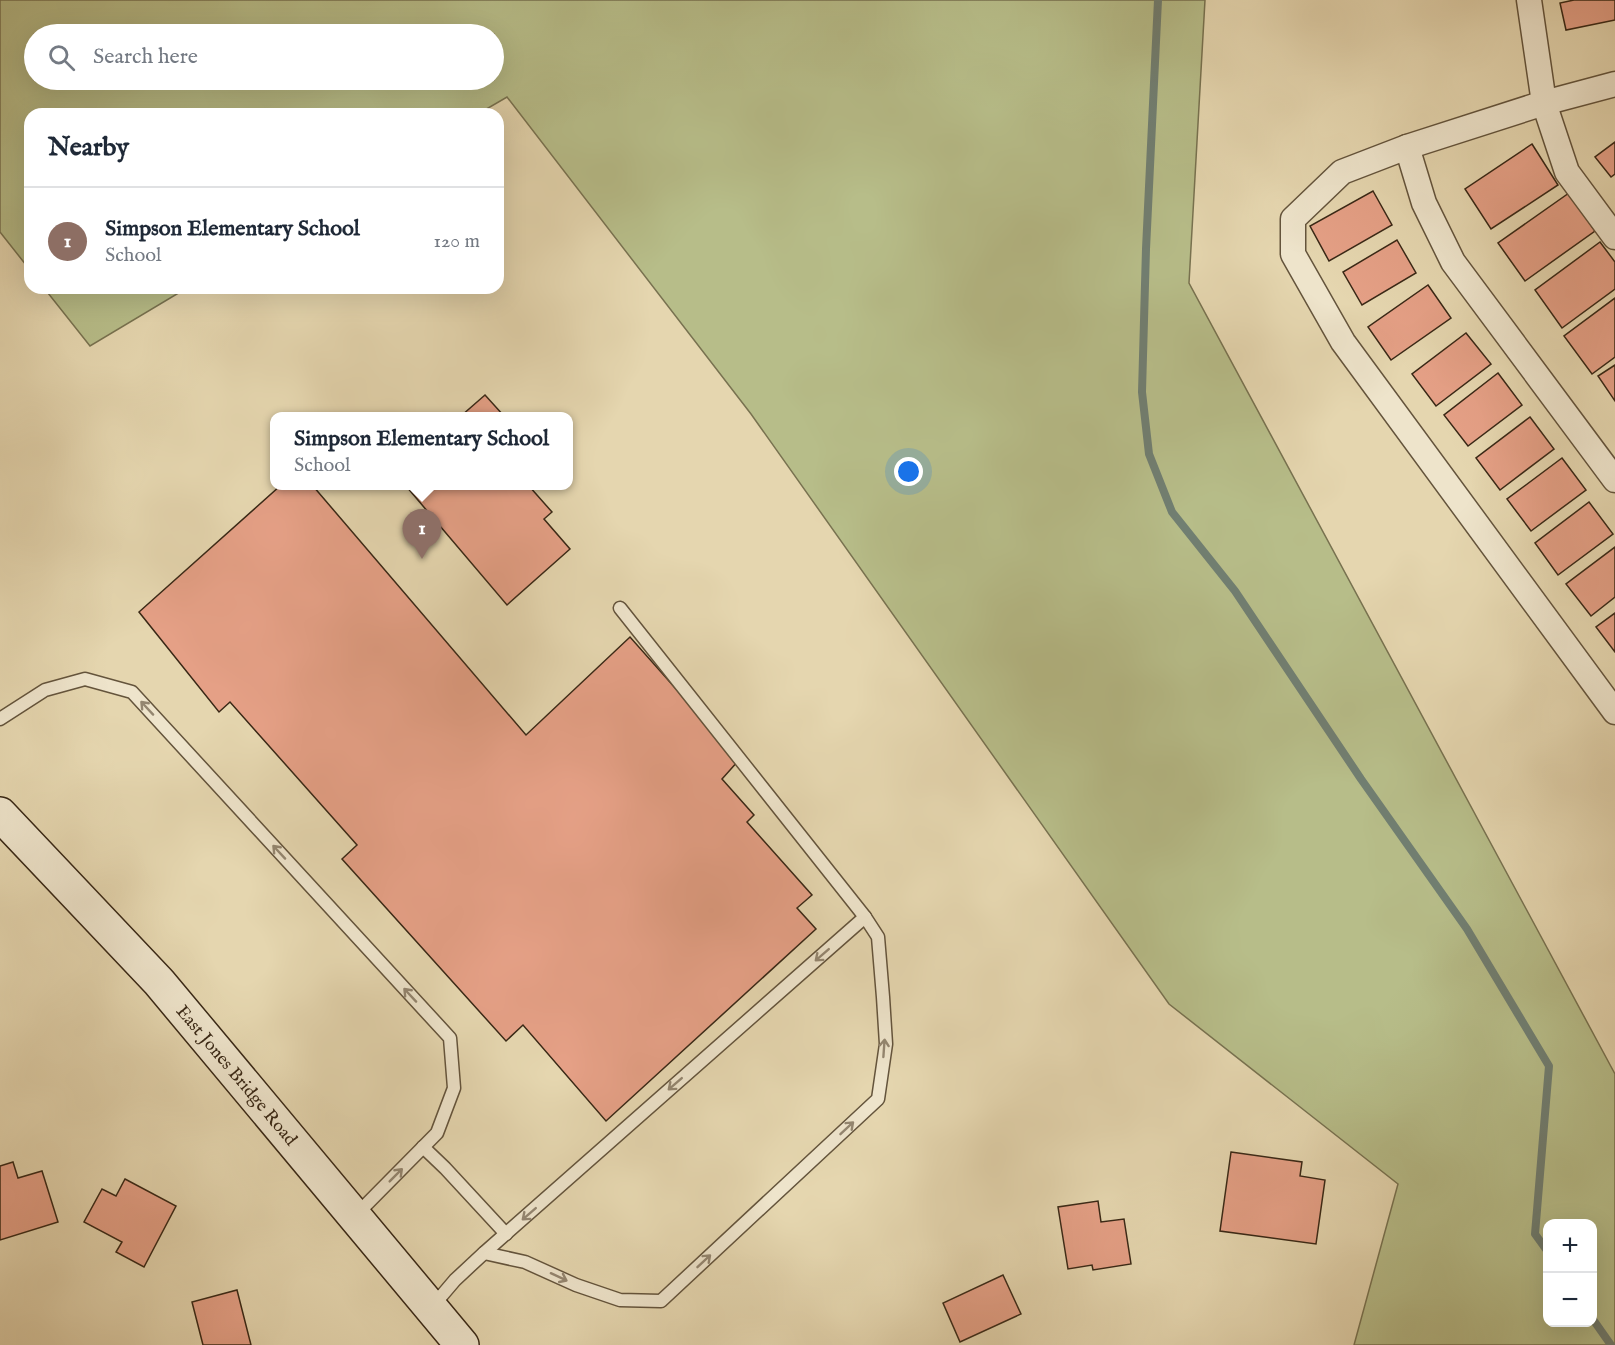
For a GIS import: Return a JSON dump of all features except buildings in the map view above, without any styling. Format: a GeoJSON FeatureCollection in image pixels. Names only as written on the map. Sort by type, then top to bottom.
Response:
{"type":"FeatureCollection","features":[{"type":"Feature","properties":{"kind":"street"},"geometry":{"type":"LineString","coordinates":[[1528,0],[1544,103],[1567,172],[1615,237]]}},
{"type":"Feature","properties":{"kind":"street"},"geometry":{"type":"LineString","coordinates":[[1615,84],[1544,103],[1407,147],[1342,172],[1293,219],[1293,254],[1343,342],[1615,712]]}},
{"type":"Feature","properties":{"kind":"street"},"geometry":{"type":"LineString","coordinates":[[1407,147],[1424,202],[1453,262],[1615,480]]}},
{"type":"Feature","properties":{"kind":"street","name":"East Jones Bridge Road"},"geometry":{"type":"LineString","coordinates":[[0,814],[159,982],[462,1345]]}},
{"type":"Feature","properties":{"kind":"lane"},"geometry":{"type":"LineString","coordinates":[[484,1253],[525,1262],[576,1285],[620,1300],[661,1301],[878,1099],[886,1044],[878,937],[865,917],[620,608]]}},
{"type":"Feature","properties":{"kind":"lane"},"geometry":{"type":"LineString","coordinates":[[0,719],[45,690],[85,679],[132,692],[450,1038],[454,1088],[437,1133],[355,1216]]}},
{"type":"Feature","properties":{"kind":"lane"},"geometry":{"type":"LineString","coordinates":[[431,1308],[455,1280],[484,1253],[865,917]]}},
{"type":"Feature","properties":{"kind":"lane"},"geometry":{"type":"LineString","coordinates":[[423,1147],[506,1234]]}},
{"type":"Feature","properties":{"kind":"green space"},"geometry":{"type":"Polygon","coordinates":[[[0,0],[1205,0],[1189,283],[1615,1074],[1615,1345],[1354,1345],[1398,1184],[1169,1004],[751,414],[507,97],[488,108],[24,108],[24,262],[0,232],[0,0]]]}},
{"type":"Feature","properties":{"kind":"green space"},"geometry":{"type":"Polygon","coordinates":[[[49,294],[177,294],[90,346],[49,294]]]}},
{"type":"Feature","properties":{"kind":"waterway"},"geometry":{"type":"LineString","coordinates":[[1158,0],[1146,249],[1142,392],[1149,454],[1172,512],[1235,591],[1361,779],[1467,929],[1549,1066],[1535,1234],[1543,1245]]}},
{"type":"Feature","properties":{"kind":"waterway"},"geometry":{"type":"LineString","coordinates":[[1597,1325],[1611,1345]]}},
{"type":"Feature","properties":{"kind":"place","name":"Simpson Elementary School"},"geometry":{"type":"Point","coordinates":[422,559]}}]}
